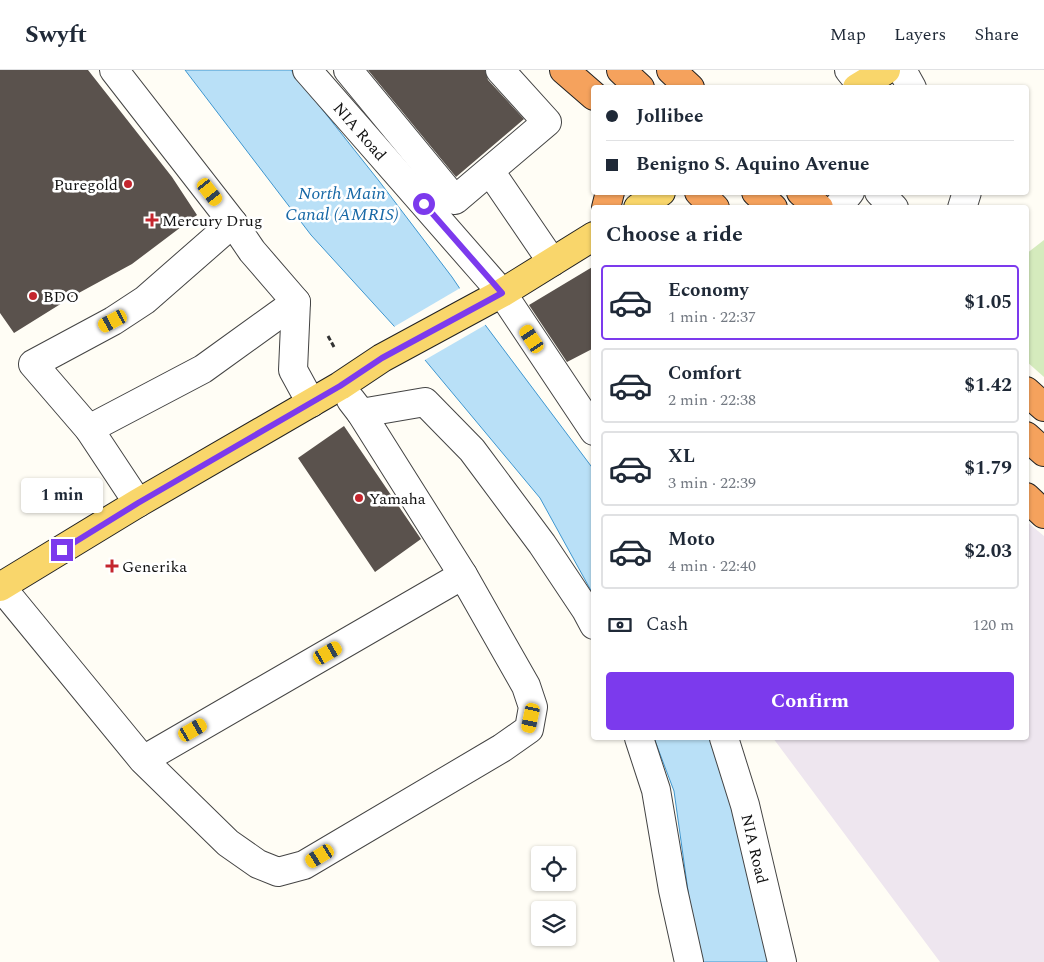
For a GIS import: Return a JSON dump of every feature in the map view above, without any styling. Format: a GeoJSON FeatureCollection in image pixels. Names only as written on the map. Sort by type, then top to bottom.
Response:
{"type":"FeatureCollection","features":[{"type":"Feature","properties":{"kind":"highway"},"geometry":{"type":"LineString","coordinates":[[564,70],[591,93]]}},
{"type":"Feature","properties":{"kind":"highway"},"geometry":{"type":"LineString","coordinates":[[621,70],[637,85]]}},
{"type":"Feature","properties":{"kind":"highway"},"geometry":{"type":"LineString","coordinates":[[702,195],[712,205]]}},
{"type":"Feature","properties":{"kind":"highway"},"geometry":{"type":"LineString","coordinates":[[759,195],[770,205]]}},
{"type":"Feature","properties":{"kind":"highway"},"geometry":{"type":"LineString","coordinates":[[804,195],[816,205]]}},
{"type":"Feature","properties":{"kind":"highway"},"geometry":{"type":"LineString","coordinates":[[1029,394],[1044,407]]}},
{"type":"Feature","properties":{"kind":"highway"},"geometry":{"type":"LineString","coordinates":[[1029,439],[1044,452]]}},
{"type":"Feature","properties":{"kind":"highway"},"geometry":{"type":"LineString","coordinates":[[1029,500],[1044,514]]}},
{"type":"Feature","properties":{"kind":"main road"},"geometry":{"type":"LineString","coordinates":[[856,81],[886,70]]}},
{"type":"Feature","properties":{"kind":"main road"},"geometry":{"type":"LineString","coordinates":[[642,205],[657,195]]}},
{"type":"Feature","properties":{"kind":"main road"},"geometry":{"type":"LineString","coordinates":[[0,587],[138,503],[340,386],[382,358],[502,293],[591,238]]}},
{"type":"Feature","properties":{"kind":"street"},"geometry":{"type":"LineString","coordinates":[[114,70],[233,223],[252,251],[296,302],[293,370],[311,403]]}},
{"type":"Feature","properties":{"kind":"street","name":"NIA Road"},"geometry":{"type":"LineString","coordinates":[[307,70],[502,293],[591,426]]}},
{"type":"Feature","properties":{"kind":"street"},"geometry":{"type":"LineString","coordinates":[[348,70],[455,200],[547,122],[500,70]]}},
{"type":"Feature","properties":{"kind":"street"},"geometry":{"type":"LineString","coordinates":[[902,70],[910,85]]}},
{"type":"Feature","properties":{"kind":"street"},"geometry":{"type":"LineString","coordinates":[[490,171],[552,262]]}},
{"type":"Feature","properties":{"kind":"street"},"geometry":{"type":"LineString","coordinates":[[839,205],[848,195]]}},
{"type":"Feature","properties":{"kind":"street"},"geometry":{"type":"LineString","coordinates":[[882,195],[891,205]]}},
{"type":"Feature","properties":{"kind":"street"},"geometry":{"type":"LineString","coordinates":[[138,503],[90,429],[33,364],[113,321],[145,300],[233,223]]}},
{"type":"Feature","properties":{"kind":"street"},"geometry":{"type":"LineString","coordinates":[[90,429],[203,370],[296,302]]}},
{"type":"Feature","properties":{"kind":"street"},"geometry":{"type":"LineString","coordinates":[[0,587],[143,760],[228,844],[251,859],[278,872],[304,865],[502,748],[529,729],[534,707],[526,686],[463,575],[361,413],[340,386]]}},
{"type":"Feature","properties":{"kind":"street"},"geometry":{"type":"LineString","coordinates":[[361,413],[425,402],[472,450],[542,544],[591,619]]}},
{"type":"Feature","properties":{"kind":"street"},"geometry":{"type":"LineString","coordinates":[[143,760],[463,575]]}},
{"type":"Feature","properties":{"kind":"street"},"geometry":{"type":"LineString","coordinates":[[640,740],[656,790],[673,890],[689,962]]}},
{"type":"Feature","properties":{"kind":"street","name":"NIA Road"},"geometry":{"type":"LineString","coordinates":[[725,740],[745,805],[782,962]]}},
{"type":"Feature","properties":{"kind":"path"},"geometry":{"type":"LineString","coordinates":[[328,336],[334,346]]}},
{"type":"Feature","properties":{"kind":"shaded area"},"geometry":{"type":"Polygon","coordinates":[[[1029,524],[1044,536],[1044,962],[940,962],[774,740],[1029,740],[1029,524]]]}},
{"type":"Feature","properties":{"kind":"green space"},"geometry":{"type":"Polygon","coordinates":[[[1044,240],[1044,377],[1029,364],[1029,252],[1044,240]]]}},
{"type":"Feature","properties":{"kind":"water","name":"North Main Canal (AMRIS)"},"geometry":{"type":"Polygon","coordinates":[[[185,70],[291,70],[379,181],[591,466],[591,591],[540,498],[425,360],[311,235],[185,70]]]}},
{"type":"Feature","properties":{"kind":"water"},"geometry":{"type":"Polygon","coordinates":[[[655,740],[710,740],[738,819],[770,962],[698,962],[674,791],[655,740]]]}},
{"type":"Feature","properties":{"kind":"pier"},"geometry":{"type":"Polygon","coordinates":[[[462,287],[487,324],[423,361],[392,328],[462,287]]]}},
{"type":"Feature","properties":{"kind":"building","name":"Puregold"},"geometry":{"type":"Polygon","coordinates":[[[0,70],[88,70],[172,177],[197,215],[132,264],[75,295],[14,333],[0,313],[0,70]]]}},
{"type":"Feature","properties":{"kind":"building"},"geometry":{"type":"Polygon","coordinates":[[[368,70],[485,70],[488,80],[524,119],[456,177],[368,70]]]}},
{"type":"Feature","properties":{"kind":"building"},"geometry":{"type":"Polygon","coordinates":[[[591,268],[591,350],[567,362],[529,305],[591,268]]]}},
{"type":"Feature","properties":{"kind":"building","name":"Yamaha"},"geometry":{"type":"Polygon","coordinates":[[[344,426],[421,539],[375,572],[298,458],[344,426]]]}},
{"type":"Feature","properties":{"kind":"place","name":"Puregold"},"geometry":{"type":"Point","coordinates":[128,184]}},
{"type":"Feature","properties":{"kind":"place","name":"Mercury Drug"},"geometry":{"type":"Point","coordinates":[152,220]}},
{"type":"Feature","properties":{"kind":"place","name":"BDO"},"geometry":{"type":"Point","coordinates":[33,296]}},
{"type":"Feature","properties":{"kind":"place","name":"Yamaha"},"geometry":{"type":"Point","coordinates":[359,498]}},
{"type":"Feature","properties":{"kind":"place","name":"Generika"},"geometry":{"type":"Point","coordinates":[112,566]}},
{"type":"Feature","properties":{"kind":"route"},"geometry":{"type":"LineString","coordinates":[[62,550],[138,503],[340,386],[382,358],[502,293],[424,204]]}}]}
